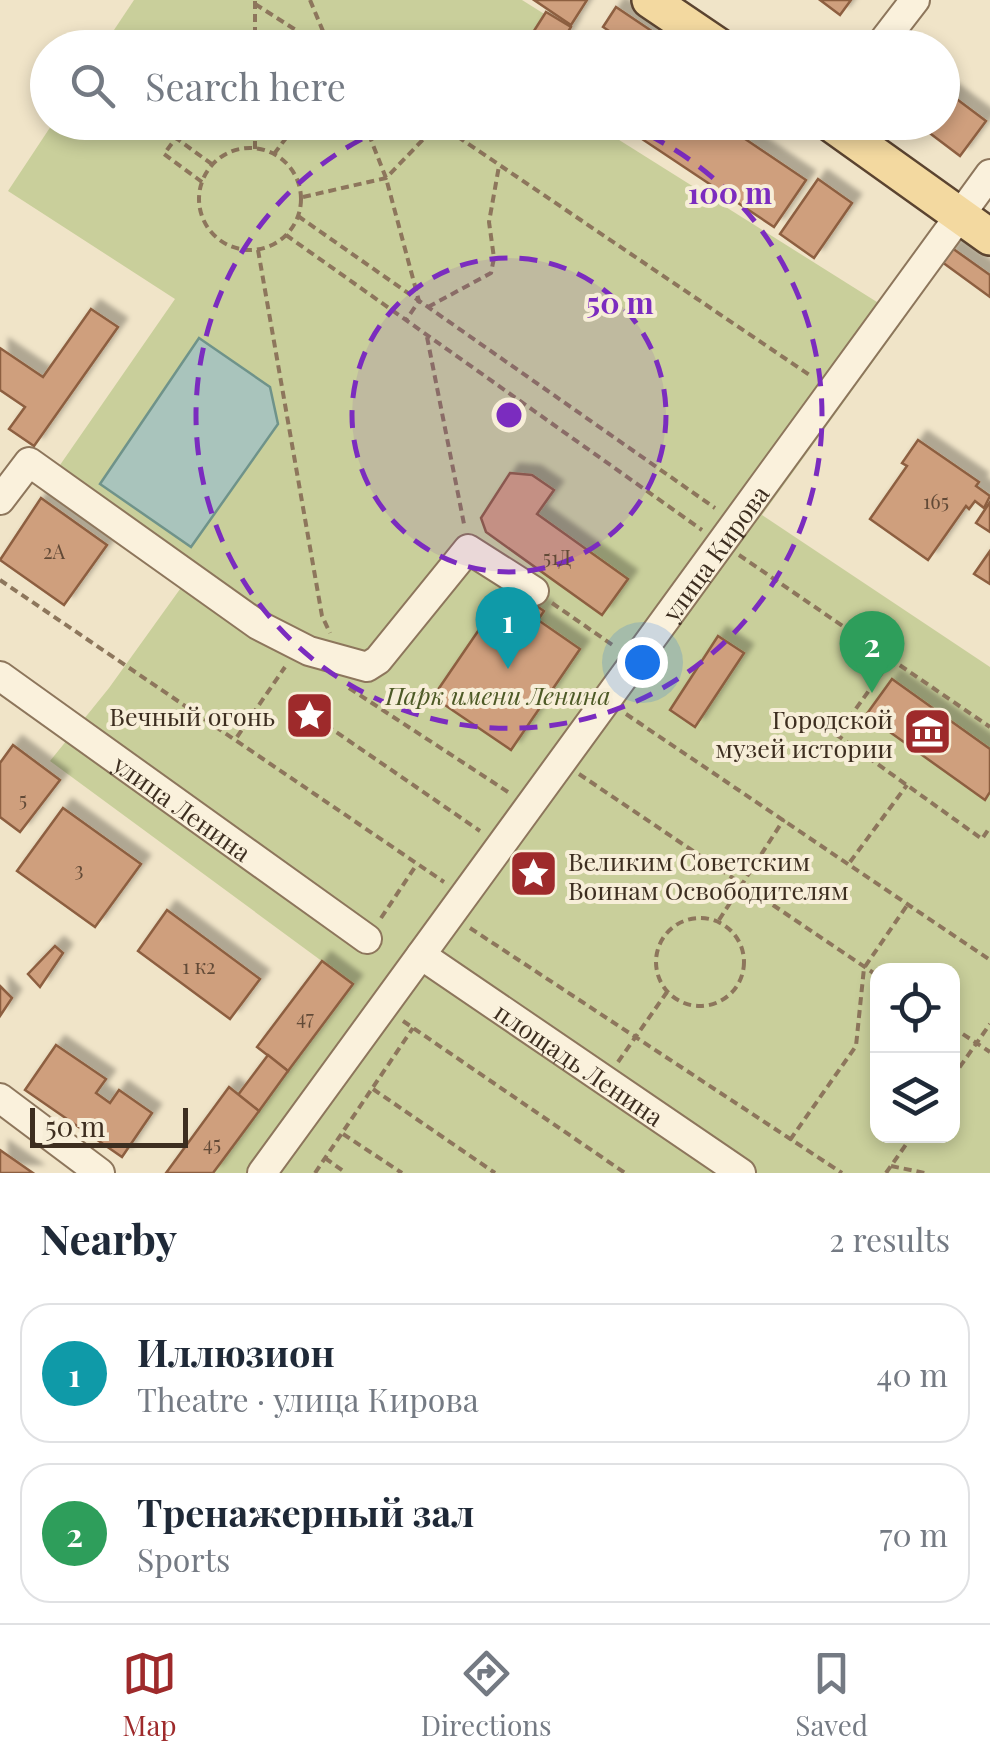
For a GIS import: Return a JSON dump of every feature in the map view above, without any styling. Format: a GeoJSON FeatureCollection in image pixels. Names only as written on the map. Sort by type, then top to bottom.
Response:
{"type":"FeatureCollection","features":[{"type":"Feature","properties":{"kind":"main road"},"geometry":{"type":"LineString","coordinates":[[650,0],[694,30]]}},
{"type":"Feature","properties":{"kind":"main road"},"geometry":{"type":"LineString","coordinates":[[854,140],[990,238]]}},
{"type":"Feature","properties":{"kind":"street"},"geometry":{"type":"LineString","coordinates":[[892,30],[915,0]]}},
{"type":"Feature","properties":{"kind":"street","name":"улица Кирова"},"geometry":{"type":"LineString","coordinates":[[262,1173],[990,174]]}},
{"type":"Feature","properties":{"kind":"street"},"geometry":{"type":"LineString","coordinates":[[0,500],[29,462],[258,626],[343,673],[378,660],[468,548],[534,591]]}},
{"type":"Feature","properties":{"kind":"street","name":"улица Ленина"},"geometry":{"type":"LineString","coordinates":[[4,687],[367,939]]}},
{"type":"Feature","properties":{"kind":"street","name":"площадь Ленина"},"geometry":{"type":"LineString","coordinates":[[421,955],[741,1173]]}},
{"type":"Feature","properties":{"kind":"street"},"geometry":{"type":"LineString","coordinates":[[0,1098],[100,1173]]}},
{"type":"Feature","properties":{"kind":"path"},"geometry":{"type":"LineString","coordinates":[[310,0],[321,30]]}},
{"type":"Feature","properties":{"kind":"path"},"geometry":{"type":"LineString","coordinates":[[255,2],[299,30]]}},
{"type":"Feature","properties":{"kind":"path"},"geometry":{"type":"LineString","coordinates":[[255,2],[255,30]]}},
{"type":"Feature","properties":{"kind":"path"},"geometry":{"type":"LineString","coordinates":[[174,140],[164,154],[202,182]]}},
{"type":"Feature","properties":{"kind":"path"},"geometry":{"type":"LineString","coordinates":[[179,140],[213,164]]}},
{"type":"Feature","properties":{"kind":"path"},"geometry":{"type":"LineString","coordinates":[[254,140],[254,149]]}},
{"type":"Feature","properties":{"kind":"path"},"geometry":{"type":"LineString","coordinates":[[274,154],[284,140]]}},
{"type":"Feature","properties":{"kind":"path"},"geometry":{"type":"LineString","coordinates":[[371,140],[386,178],[419,300],[406,321]]}},
{"type":"Feature","properties":{"kind":"path"},"geometry":{"type":"LineString","coordinates":[[301,198],[386,178],[421,140]]}},
{"type":"Feature","properties":{"kind":"path"},"geometry":{"type":"LineString","coordinates":[[462,140],[832,390]]}},
{"type":"Feature","properties":{"kind":"path"},"geometry":{"type":"LineString","coordinates":[[254,149],[274,154],[293,172],[301,198],[298,216],[286,235],[258,250],[228,246],[216,237],[200,212],[202,182],[213,164],[232,152],[254,149]]}},
{"type":"Feature","properties":{"kind":"path"},"geometry":{"type":"LineString","coordinates":[[428,307],[491,273],[494,258],[490,222],[500,166]]}},
{"type":"Feature","properties":{"kind":"path"},"geometry":{"type":"LineString","coordinates":[[298,216],[419,300],[891,659],[990,727]]}},
{"type":"Feature","properties":{"kind":"path"},"geometry":{"type":"LineString","coordinates":[[286,235],[426,336],[728,532]]}},
{"type":"Feature","properties":{"kind":"path"},"geometry":{"type":"LineString","coordinates":[[258,250],[322,616],[343,673],[529,806]]}},
{"type":"Feature","properties":{"kind":"path"},"geometry":{"type":"LineString","coordinates":[[426,336],[468,548]]}},
{"type":"Feature","properties":{"kind":"path"},"geometry":{"type":"LineString","coordinates":[[0,580],[417,864],[457,905],[635,1038],[842,1173]]}},
{"type":"Feature","properties":{"kind":"path"},"geometry":{"type":"LineString","coordinates":[[534,591],[634,660]]}},
{"type":"Feature","properties":{"kind":"path"},"geometry":{"type":"LineString","coordinates":[[236,738],[300,647]]}},
{"type":"Feature","properties":{"kind":"path"},"geometry":{"type":"LineString","coordinates":[[891,659],[837,735],[982,839],[990,828]]}},
{"type":"Feature","properties":{"kind":"path"},"geometry":{"type":"LineString","coordinates":[[606,700],[990,960]]}},
{"type":"Feature","properties":{"kind":"path"},"geometry":{"type":"LineString","coordinates":[[326,724],[500,844]]}},
{"type":"Feature","properties":{"kind":"path"},"geometry":{"type":"LineString","coordinates":[[561,762],[870,971]]}},
{"type":"Feature","properties":{"kind":"path"},"geometry":{"type":"LineString","coordinates":[[849,864],[907,785]]}},
{"type":"Feature","properties":{"kind":"path"},"geometry":{"type":"LineString","coordinates":[[718,922],[784,819]]}},
{"type":"Feature","properties":{"kind":"path"},"geometry":{"type":"LineString","coordinates":[[367,939],[417,864]]}},
{"type":"Feature","properties":{"kind":"path"},"geometry":{"type":"LineString","coordinates":[[790,1140],[856,1046],[864,968],[908,904]]}},
{"type":"Feature","properties":{"kind":"path"},"geometry":{"type":"LineString","coordinates":[[704,918],[718,922],[740,941],[744,968],[732,994],[706,1006],[678,1001],[667,992],[656,964],[664,936],[689,919],[704,918]]}},
{"type":"Feature","properties":{"kind":"path"},"geometry":{"type":"LineString","coordinates":[[599,1076],[620,1061],[667,992]]}},
{"type":"Feature","properties":{"kind":"path"},"geometry":{"type":"LineString","coordinates":[[383,1007],[622,1172]]}},
{"type":"Feature","properties":{"kind":"path"},"geometry":{"type":"LineString","coordinates":[[960,1067],[990,1024]]}},
{"type":"Feature","properties":{"kind":"path"},"geometry":{"type":"LineString","coordinates":[[314,1173],[412,1028]]}},
{"type":"Feature","properties":{"kind":"path"},"geometry":{"type":"LineString","coordinates":[[960,1031],[990,1052]]}},
{"type":"Feature","properties":{"kind":"path"},"geometry":{"type":"LineString","coordinates":[[373,1089],[495,1173]]}},
{"type":"Feature","properties":{"kind":"path"},"geometry":{"type":"LineString","coordinates":[[342,1134],[402,1173]]}},
{"type":"Feature","properties":{"kind":"path"},"geometry":{"type":"LineString","coordinates":[[886,1173],[907,1143]]}},
{"type":"Feature","properties":{"kind":"path"},"geometry":{"type":"LineString","coordinates":[[325,1158],[346,1173]]}},
{"type":"Feature","properties":{"kind":"path"},"geometry":{"type":"LineString","coordinates":[[892,1166],[924,1173]]}},
{"type":"Feature","properties":{"kind":"green space"},"geometry":{"type":"Polygon","coordinates":[[[134,0],[522,0],[570,30],[114,30],[134,0]]]}},
{"type":"Feature","properties":{"kind":"green space","name":"Парк имени Ленина"},"geometry":{"type":"Polygon","coordinates":[[[42,140],[619,140],[904,319],[762,515],[990,667],[990,1173],[214,1173],[353,984],[50,761],[109,688],[198,564],[60,465],[175,299],[8,191],[42,140]]]}},
{"type":"Feature","properties":{"kind":"water"},"geometry":{"type":"Polygon","coordinates":[[[199,338],[270,387],[278,424],[191,547],[100,484],[199,338]]]}},
{"type":"Feature","properties":{"kind":"building"},"geometry":{"type":"Polygon","coordinates":[[[534,0],[587,0],[571,25],[534,0]]]}},
{"type":"Feature","properties":{"kind":"building"},"geometry":{"type":"Polygon","coordinates":[[[820,0],[851,0],[840,15],[820,0]]]}},
{"type":"Feature","properties":{"kind":"building"},"geometry":{"type":"Polygon","coordinates":[[[616,7],[650,30],[608,30],[603,27],[616,7]]]}},
{"type":"Feature","properties":{"kind":"building"},"geometry":{"type":"Polygon","coordinates":[[[546,12],[571,27],[569,30],[535,30],[546,12]]]}},
{"type":"Feature","properties":{"kind":"building"},"geometry":{"type":"Polygon","coordinates":[[[960,102],[986,121],[960,156],[939,140],[960,140],[960,102]]]}},
{"type":"Feature","properties":{"kind":"building"},"geometry":{"type":"Polygon","coordinates":[[[644,140],[747,140],[806,180],[774,227],[644,140]]]}},
{"type":"Feature","properties":{"kind":"building"},"geometry":{"type":"Polygon","coordinates":[[[818,179],[852,203],[814,258],[780,234],[818,179]]]}},
{"type":"Feature","properties":{"kind":"building"},"geometry":{"type":"Polygon","coordinates":[[[952,248],[990,275],[990,297],[942,262],[952,248]]]}},
{"type":"Feature","properties":{"kind":"building"},"geometry":{"type":"Polygon","coordinates":[[[91,309],[118,327],[34,446],[9,429],[25,407],[0,390],[0,348],[43,377],[91,309]]]}},
{"type":"Feature","properties":{"kind":"building"},"geometry":{"type":"Polygon","coordinates":[[[918,440],[979,482],[976,486],[990,496],[984,508],[975,501],[969,509],[966,506],[928,560],[870,519],[907,466],[902,463],[918,440]]]}},
{"type":"Feature","properties":{"kind":"building"},"geometry":{"type":"Polygon","coordinates":[[[510,473],[532,475],[554,490],[537,514],[628,579],[602,615],[486,532],[481,518],[510,473]]]}},
{"type":"Feature","properties":{"kind":"building"},"geometry":{"type":"Polygon","coordinates":[[[41,498],[107,545],[64,605],[0,560],[41,498]]]}},
{"type":"Feature","properties":{"kind":"building"},"geometry":{"type":"Polygon","coordinates":[[[990,502],[990,532],[976,523],[990,502]]]}},
{"type":"Feature","properties":{"kind":"building"},"geometry":{"type":"Polygon","coordinates":[[[990,551],[990,584],[974,574],[990,551]]]}},
{"type":"Feature","properties":{"kind":"building"},"geometry":{"type":"Polygon","coordinates":[[[516,592],[544,611],[538,620],[580,649],[511,750],[433,697],[502,596],[510,601],[516,592]]]}},
{"type":"Feature","properties":{"kind":"building"},"geometry":{"type":"Polygon","coordinates":[[[718,636],[744,653],[695,727],[670,710],[718,636]]]}},
{"type":"Feature","properties":{"kind":"building","name":"Городской музей истории"},"geometry":{"type":"Polygon","coordinates":[[[892,679],[990,749],[990,792],[985,800],[866,715],[892,679]]]}},
{"type":"Feature","properties":{"kind":"building"},"geometry":{"type":"Polygon","coordinates":[[[13,745],[60,780],[20,832],[0,817],[0,763],[13,745]]]}},
{"type":"Feature","properties":{"kind":"building"},"geometry":{"type":"Polygon","coordinates":[[[63,808],[141,864],[95,927],[17,871],[63,808]]]}},
{"type":"Feature","properties":{"kind":"building"},"geometry":{"type":"Polygon","coordinates":[[[167,910],[260,979],[230,1019],[138,951],[167,910]]]}},
{"type":"Feature","properties":{"kind":"building"},"geometry":{"type":"Polygon","coordinates":[[[55,946],[63,953],[40,987],[28,974],[55,946]]]}},
{"type":"Feature","properties":{"kind":"building"},"geometry":{"type":"Polygon","coordinates":[[[322,961],[353,984],[288,1071],[257,1047],[322,961]]]}},
{"type":"Feature","properties":{"kind":"building"},"geometry":{"type":"Polygon","coordinates":[[[0,986],[12,998],[0,1016],[0,986]]]}},
{"type":"Feature","properties":{"kind":"building"},"geometry":{"type":"Polygon","coordinates":[[[56,1045],[106,1079],[96,1093],[110,1103],[119,1090],[152,1113],[122,1157],[25,1090],[56,1045]]]}},
{"type":"Feature","properties":{"kind":"building"},"geometry":{"type":"Polygon","coordinates":[[[268,1055],[288,1071],[259,1111],[238,1095],[268,1055]]]}},
{"type":"Feature","properties":{"kind":"building"},"geometry":{"type":"Polygon","coordinates":[[[229,1087],[259,1111],[213,1173],[166,1173],[229,1087]]]}},
{"type":"Feature","properties":{"kind":"building"},"geometry":{"type":"Polygon","coordinates":[[[0,1150],[33,1173],[0,1173],[0,1150]]]}},
{"type":"Feature","properties":{"kind":"place","name":"Иллюзион"},"geometry":{"type":"Point","coordinates":[508,669]}},
{"type":"Feature","properties":{"kind":"place","name":"Тренажерный зал"},"geometry":{"type":"Point","coordinates":[872,693]}},
{"type":"Feature","properties":{"kind":"place","name":"Вечный огонь"},"geometry":{"type":"Point","coordinates":[310,715]}},
{"type":"Feature","properties":{"kind":"place","name":"Городской музей истории"},"geometry":{"type":"Point","coordinates":[928,732]}},
{"type":"Feature","properties":{"kind":"place","name":"Великим Советским Воинам Освободителям"},"geometry":{"type":"Point","coordinates":[533,874]}}]}
